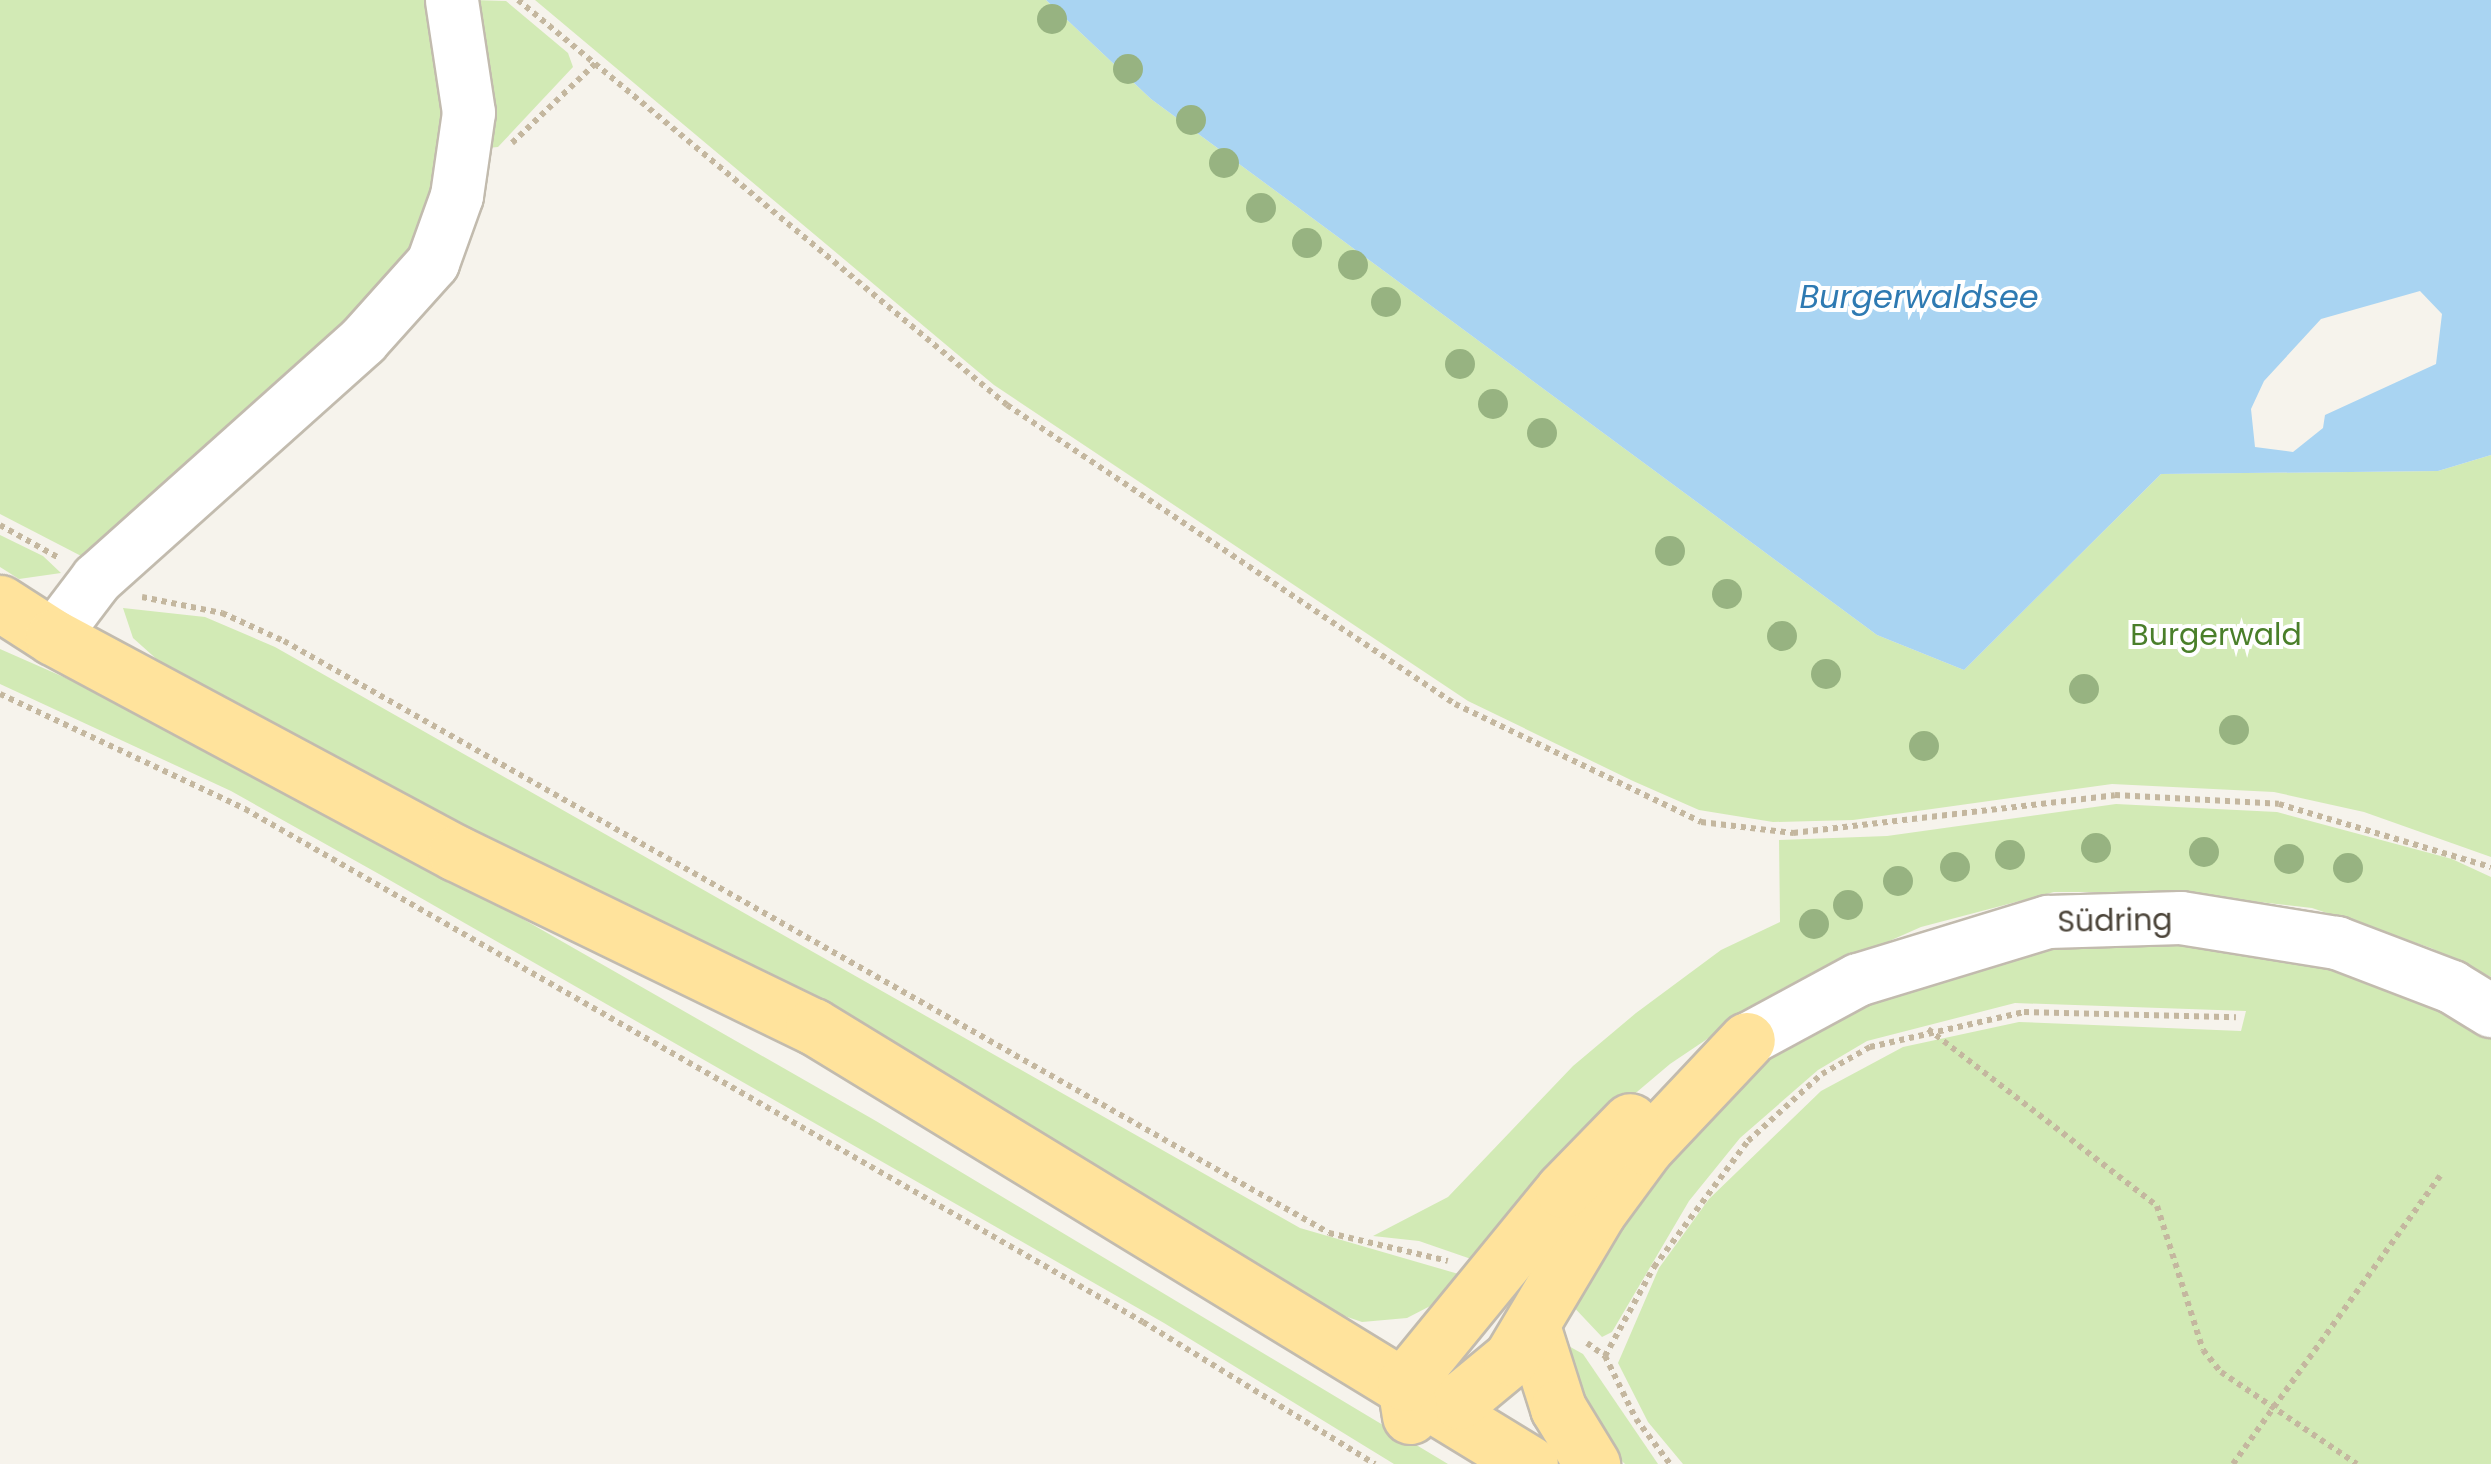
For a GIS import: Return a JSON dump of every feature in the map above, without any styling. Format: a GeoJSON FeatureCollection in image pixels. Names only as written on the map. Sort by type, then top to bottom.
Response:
{"type":"FeatureCollection","features":[{"type":"Feature","properties":{"kind":"main road"},"geometry":{"type":"LineString","coordinates":[[0,602],[52,637],[456,854],[813,1026],[1431,1419]]}},
{"type":"Feature","properties":{"kind":"main road"},"geometry":{"type":"LineString","coordinates":[[0,626],[52,637]]}},
{"type":"Feature","properties":{"kind":"main road"},"geometry":{"type":"LineString","coordinates":[[456,854],[621,960],[1431,1419],[1530,1464]]}},
{"type":"Feature","properties":{"kind":"main road"},"geometry":{"type":"LineString","coordinates":[[1431,1419],[1486,1282],[1615,1134],[1684,1075],[1746,1040]]}},
{"type":"Feature","properties":{"kind":"main road"},"geometry":{"type":"LineString","coordinates":[[1431,1419],[1478,1390],[1534,1329],[1598,1212],[1646,1147],[1746,1040]]}},
{"type":"Feature","properties":{"kind":"main road"},"geometry":{"type":"LineString","coordinates":[[1534,1329],[1558,1408],[1592,1464]]}},
{"type":"Feature","properties":{"kind":"street"},"geometry":{"type":"LineString","coordinates":[[52,637],[97,579],[363,340],[433,263],[457,196],[469,113],[452,0]]}},
{"type":"Feature","properties":{"kind":"street","name":"Südring"},"geometry":{"type":"LineString","coordinates":[[1746,1040],[1806,1002],[1858,980],[2048,922],[2181,918],[2337,943],[2452,987],[2491,1011]]}},
{"type":"Feature","properties":{"kind":"path"},"geometry":{"type":"LineString","coordinates":[[518,0],[1007,405],[1456,704],[1701,822],[1794,833],[2114,795],[2278,804],[2491,867]]}},
{"type":"Feature","properties":{"kind":"path"},"geometry":{"type":"LineString","coordinates":[[457,196],[595,64]]}},
{"type":"Feature","properties":{"kind":"path"},"geometry":{"type":"LineString","coordinates":[[0,525],[97,579],[143,597],[222,613],[284,640],[1329,1233],[1445,1260],[1486,1282]]}},
{"type":"Feature","properties":{"kind":"path"},"geometry":{"type":"LineString","coordinates":[[0,694],[245,808],[1143,1322],[1375,1464]]}},
{"type":"Feature","properties":{"kind":"path"},"geometry":{"type":"LineString","coordinates":[[1605,1356],[1687,1217],[1748,1141],[1822,1074],[1870,1047],[1927,1029],[2024,1012],[2236,1017]]}},
{"type":"Feature","properties":{"kind":"path"},"geometry":{"type":"LineString","coordinates":[[1927,1029],[2156,1206],[2204,1350],[2221,1372],[2357,1464]]}},
{"type":"Feature","properties":{"kind":"path"},"geometry":{"type":"LineString","coordinates":[[2233,1464],[2440,1176]]}},
{"type":"Feature","properties":{"kind":"green space"},"geometry":{"type":"Polygon","coordinates":[[[0,0],[441,0],[456,132],[414,261],[87,559],[0,514],[0,0]]]}},
{"type":"Feature","properties":{"kind":"green space"},"geometry":{"type":"Polygon","coordinates":[[[471,0],[506,1],[568,53],[573,67],[498,147],[487,148],[471,0]]]}},
{"type":"Feature","properties":{"kind":"green space","name":"Burgerwald"},"geometry":{"type":"Polygon","coordinates":[[[535,0],[1046,0],[1151,99],[1877,635],[1964,670],[2161,474],[2438,471],[2491,455],[2491,857],[2364,812],[2274,792],[2112,784],[1853,820],[1773,822],[1699,810],[1468,701],[994,385],[535,0]]]}},
{"type":"Feature","properties":{"kind":"green space"},"geometry":{"type":"Polygon","coordinates":[[[0,535],[43,556],[61,573],[19,579],[0,567],[0,535]]]}},
{"type":"Feature","properties":{"kind":"green space"},"geometry":{"type":"Polygon","coordinates":[[[123,608],[205,617],[275,647],[1300,1228],[1462,1275],[1438,1302],[1407,1318],[1362,1322],[1327,1310],[712,955],[241,709],[161,663],[133,638],[123,608]]]}},
{"type":"Feature","properties":{"kind":"green space"},"geometry":{"type":"Polygon","coordinates":[[[0,649],[109,697],[479,894],[876,1121],[1448,1464],[1394,1464],[1164,1323],[231,791],[0,684],[0,649]]]}},
{"type":"Feature","properties":{"kind":"green space"},"geometry":{"type":"Polygon","coordinates":[[[2116,804],[2277,812],[2452,859],[2491,877],[2491,977],[2431,948],[2312,908],[2170,892],[2054,892],[1921,927],[1783,988],[1670,1064],[1586,1135],[1474,1260],[1419,1241],[1373,1236],[1448,1197],[1573,1066],[1636,1013],[1721,950],[1780,922],[1779,840],[1887,836],[2116,804]]]}},
{"type":"Feature","properties":{"kind":"green space"},"geometry":{"type":"Polygon","coordinates":[[[2116,935],[2228,938],[2435,999],[2491,1032],[2491,1464],[1683,1464],[1648,1422],[1618,1363],[1659,1268],[1709,1199],[1821,1091],[1903,1047],[2019,1022],[2241,1031],[2246,1011],[2015,1003],[1867,1041],[1818,1070],[1740,1138],[1689,1201],[1612,1332],[1602,1337],[1568,1301],[1609,1223],[1745,1069],[1929,971],[2116,935]]]}},
{"type":"Feature","properties":{"kind":"green space"},"geometry":{"type":"Polygon","coordinates":[[[1565,1344],[1583,1354],[1658,1464],[1625,1464],[1605,1445],[1585,1417],[1565,1344]]]}},
{"type":"Feature","properties":{"kind":"water","name":"Burgerwaldsee"},"geometry":{"type":"Polygon","coordinates":[[[1046,0],[2491,0],[2491,455],[2438,471],[2161,474],[1964,670],[1877,635],[1151,99],[1046,0]],[[2420,291],[2321,319],[2264,381],[2251,409],[2255,447],[2293,452],[2323,428],[2325,415],[2436,364],[2442,314],[2420,291]]]}}]}
